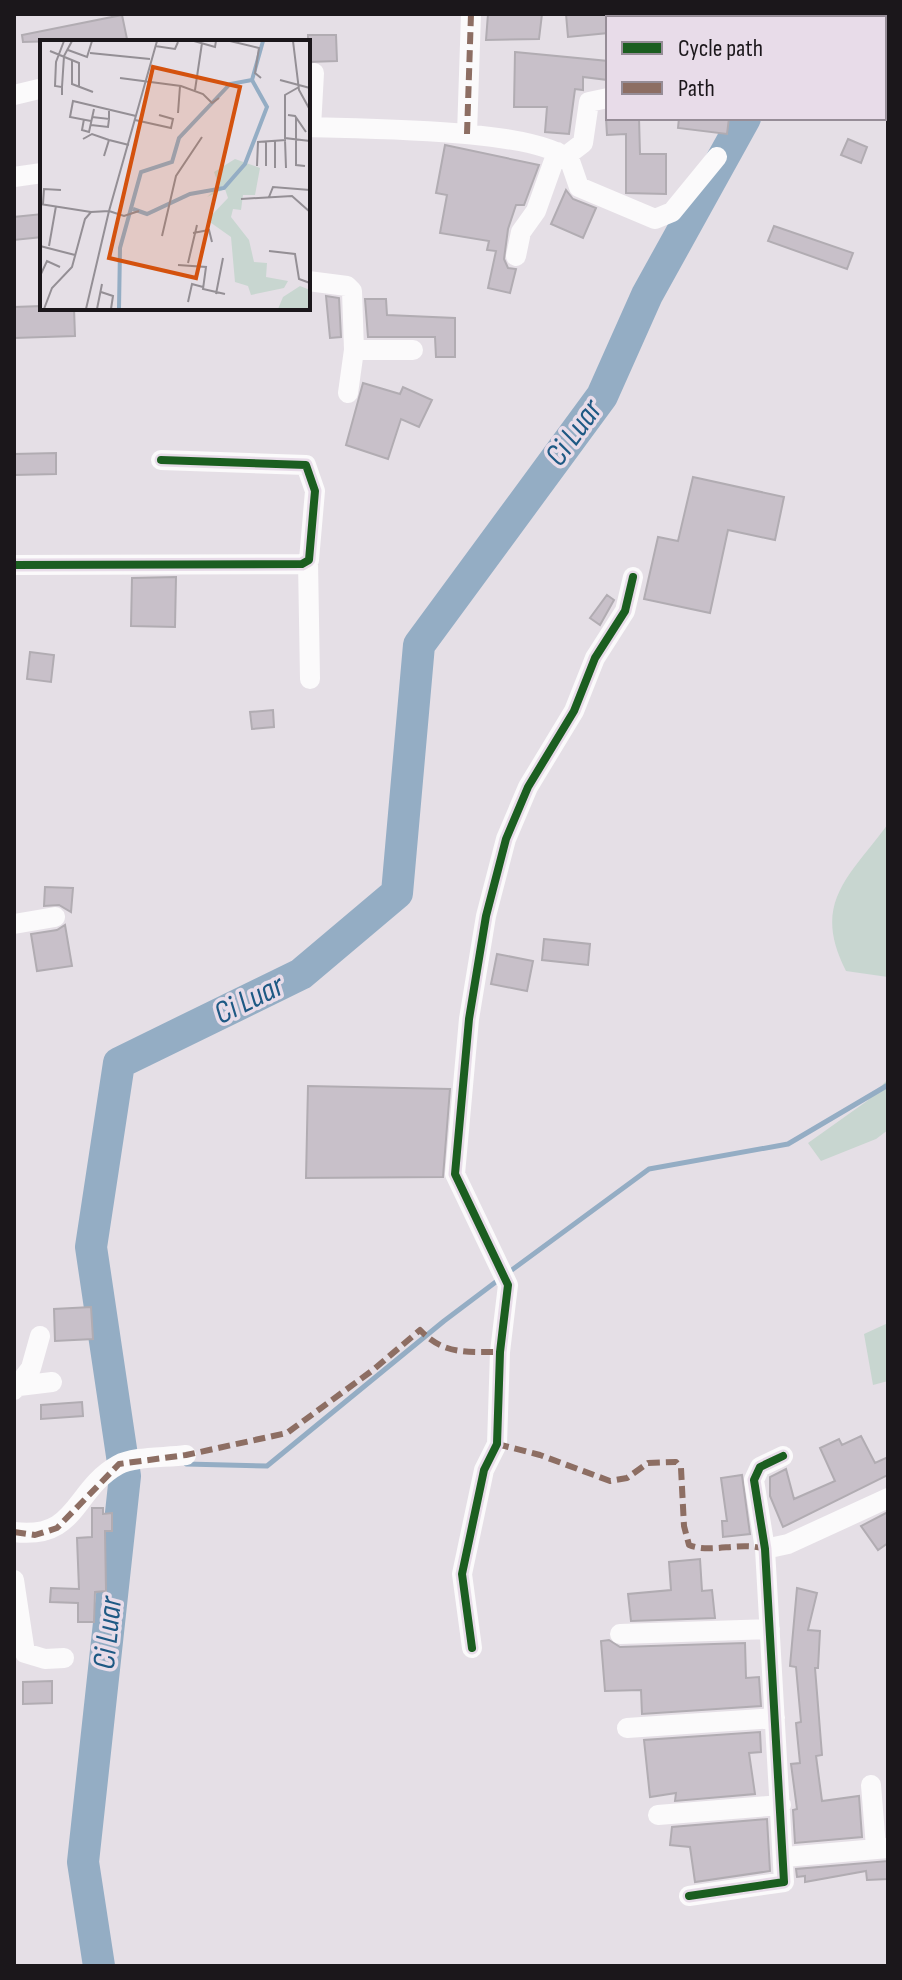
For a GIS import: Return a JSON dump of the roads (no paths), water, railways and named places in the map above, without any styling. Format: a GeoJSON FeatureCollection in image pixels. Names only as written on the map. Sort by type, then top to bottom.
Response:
{"type":"FeatureCollection","features":[{"type":"Feature","properties":{"kind":"street"},"geometry":{"type":"LineString","coordinates":[[467,134],[471,14]]}},
{"type":"Feature","properties":{"kind":"street"},"geometry":{"type":"LineString","coordinates":[[314,73],[310,127],[467,134],[562,154]]}},
{"type":"Feature","properties":{"kind":"street"},"geometry":{"type":"LineString","coordinates":[[14,95],[39,89]]}},
{"type":"Feature","properties":{"kind":"street"},"geometry":{"type":"LineString","coordinates":[[516,256],[521,232],[541,201],[562,154],[583,143],[589,102],[606,98]]}},
{"type":"Feature","properties":{"kind":"street"},"geometry":{"type":"LineString","coordinates":[[562,154],[579,187],[655,219],[672,212],[717,157]]}},
{"type":"Feature","properties":{"kind":"street"},"geometry":{"type":"LineString","coordinates":[[14,177],[40,173]]}},
{"type":"Feature","properties":{"kind":"street"},"geometry":{"type":"LineString","coordinates":[[310,281],[350,288],[354,298],[354,350],[348,393]]}},
{"type":"Feature","properties":{"kind":"street"},"geometry":{"type":"LineString","coordinates":[[354,350],[413,350]]}},
{"type":"Feature","properties":{"kind":"street"},"geometry":{"type":"LineString","coordinates":[[161,460],[306,465],[315,491],[308,561],[310,679]]}},
{"type":"Feature","properties":{"kind":"street"},"geometry":{"type":"LineString","coordinates":[[14,565],[308,561]]}},
{"type":"Feature","properties":{"kind":"street"},"geometry":{"type":"LineString","coordinates":[[472,1648],[462,1574],[484,1470],[497,1444],[500,1352],[508,1285],[455,1174],[469,1019],[486,916],[506,839],[528,787],[574,711],[595,658],[625,611],[633,577]]}},
{"type":"Feature","properties":{"kind":"street"},"geometry":{"type":"LineString","coordinates":[[14,924],[55,917]]}},
{"type":"Feature","properties":{"kind":"street"},"geometry":{"type":"LineString","coordinates":[[16,1388],[31,1368],[40,1336]]}},
{"type":"Feature","properties":{"kind":"street"},"geometry":{"type":"LineString","coordinates":[[16,1388],[52,1382]]}},
{"type":"Feature","properties":{"kind":"street"},"geometry":{"type":"LineString","coordinates":[[14,1532],[35,1535],[57,1528],[119,1464],[186,1455]]}},
{"type":"Feature","properties":{"kind":"street"},"geometry":{"type":"LineString","coordinates":[[689,1896],[782,1884],[785,1857],[765,1549],[755,1474],[783,1456]]}},
{"type":"Feature","properties":{"kind":"street"},"geometry":{"type":"LineString","coordinates":[[765,1549],[788,1544],[888,1498]]}},
{"type":"Feature","properties":{"kind":"street"},"geometry":{"type":"LineString","coordinates":[[14,1580],[25,1653],[45,1659],[64,1658]]}},
{"type":"Feature","properties":{"kind":"street"},"geometry":{"type":"LineString","coordinates":[[620,1634],[770,1629]]}},
{"type":"Feature","properties":{"kind":"street"},"geometry":{"type":"LineString","coordinates":[[627,1728],[775,1718]]}},
{"type":"Feature","properties":{"kind":"street"},"geometry":{"type":"LineString","coordinates":[[785,1857],[882,1848],[871,1785]]}},
{"type":"Feature","properties":{"kind":"street"},"geometry":{"type":"LineString","coordinates":[[658,1815],[781,1805]]}},
{"type":"Feature","properties":{"kind":"waterway","name":"Ci Luar"},"geometry":{"type":"LineString","coordinates":[[99,1966],[83,1862],[125,1476],[91,1247],[119,1063],[301,974],[397,893],[419,645],[602,396],[647,295],[744,120]]}},
{"type":"Feature","properties":{"kind":"waterway"},"geometry":{"type":"LineString","coordinates":[[509,1272],[649,1169],[788,1144],[888,1085]]}},
{"type":"Feature","properties":{"kind":"waterway"},"geometry":{"type":"LineString","coordinates":[[186,1464],[267,1466],[501,1278]]}}]}
